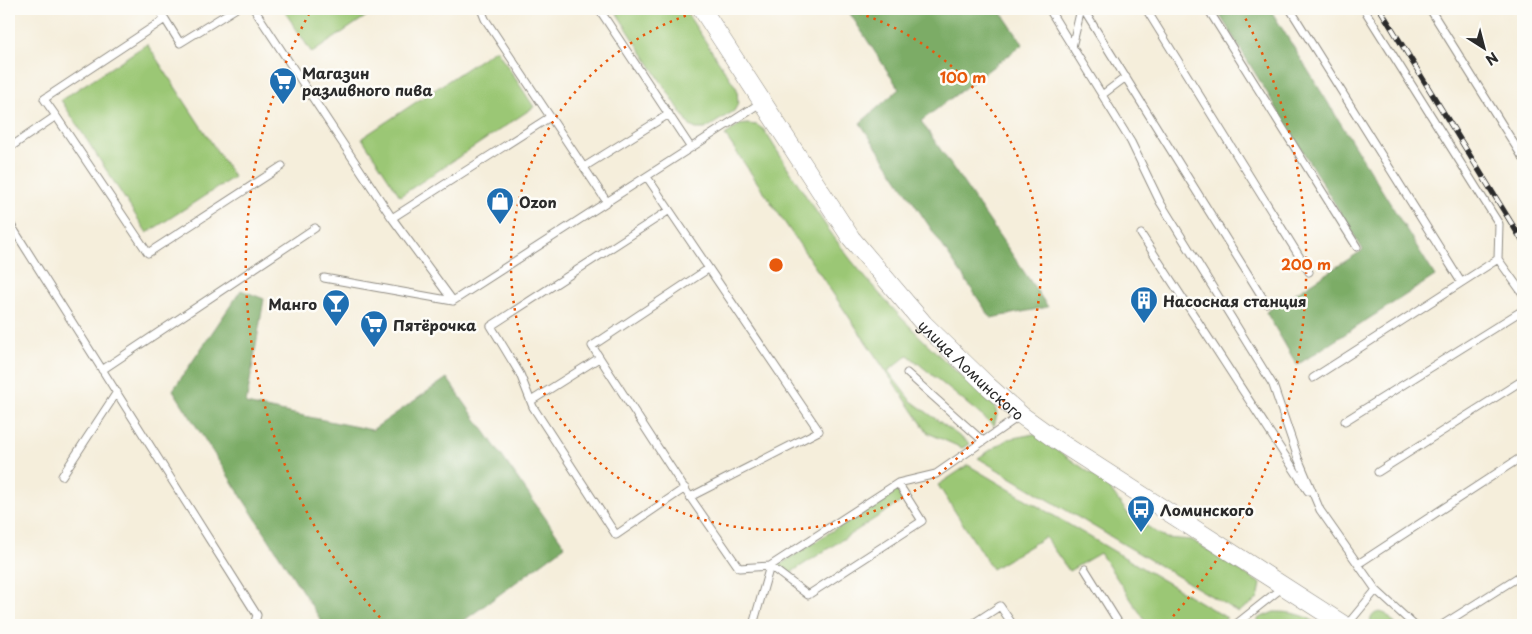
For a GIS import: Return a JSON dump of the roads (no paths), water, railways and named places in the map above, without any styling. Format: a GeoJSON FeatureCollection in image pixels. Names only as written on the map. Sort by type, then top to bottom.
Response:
{"type":"FeatureCollection","features":[{"type":"Feature","properties":{"kind":"street","name":"улица Ломинского"},"geometry":{"type":"LineString","coordinates":[[702,9],[851,238],[924,324],[988,386],[1022,415],[1345,625]]}},
{"type":"Feature","properties":{"kind":"lane"},"geometry":{"type":"LineString","coordinates":[[158,9],[180,43],[235,9]]}},
{"type":"Feature","properties":{"kind":"lane"},"geometry":{"type":"LineString","coordinates":[[254,9],[392,218],[454,302]]}},
{"type":"Feature","properties":{"kind":"lane"},"geometry":{"type":"LineString","coordinates":[[481,9],[485,19],[607,202]]}},
{"type":"Feature","properties":{"kind":"lane"},"geometry":{"type":"LineString","coordinates":[[599,9],[691,148]]}},
{"type":"Feature","properties":{"kind":"lane"},"geometry":{"type":"LineString","coordinates":[[1048,9],[1131,142],[1160,202],[1273,385],[1298,458],[1320,510]]}},
{"type":"Feature","properties":{"kind":"lane"},"geometry":{"type":"LineString","coordinates":[[1072,47],[1082,9]]}},
{"type":"Feature","properties":{"kind":"lane"},"geometry":{"type":"LineString","coordinates":[[1082,9],[1266,303]]}},
{"type":"Feature","properties":{"kind":"lane"},"geometry":{"type":"LineString","coordinates":[[1146,9],[1309,272]]}},
{"type":"Feature","properties":{"kind":"lane"},"geometry":{"type":"LineString","coordinates":[[1208,9],[1357,247]]}},
{"type":"Feature","properties":{"kind":"lane"},"geometry":{"type":"LineString","coordinates":[[1290,9],[1461,282]]}},
{"type":"Feature","properties":{"kind":"lane"},"geometry":{"type":"LineString","coordinates":[[1364,9],[1499,224],[1498,259],[1523,294]]}},
{"type":"Feature","properties":{"kind":"lane"},"geometry":{"type":"LineString","coordinates":[[1430,9],[1523,158]]}},
{"type":"Feature","properties":{"kind":"lane"},"geometry":{"type":"LineString","coordinates":[[165,19],[44,98],[148,253],[282,166]]}},
{"type":"Feature","properties":{"kind":"lane"},"geometry":{"type":"LineString","coordinates":[[1102,95],[1126,77]]}},
{"type":"Feature","properties":{"kind":"lane"},"geometry":{"type":"LineString","coordinates":[[324,278],[454,302],[763,102]]}},
{"type":"Feature","properties":{"kind":"lane"},"geometry":{"type":"LineString","coordinates":[[584,167],[669,114]]}},
{"type":"Feature","properties":{"kind":"lane"},"geometry":{"type":"LineString","coordinates":[[9,148],[56,116]]}},
{"type":"Feature","properties":{"kind":"lane"},"geometry":{"type":"LineString","coordinates":[[392,218],[550,117]]}},
{"type":"Feature","properties":{"kind":"lane"},"geometry":{"type":"LineString","coordinates":[[646,176],[668,211],[819,430],[690,496]]}},
{"type":"Feature","properties":{"kind":"lane"},"geometry":{"type":"LineString","coordinates":[[668,211],[491,326],[520,374],[531,401],[616,535],[685,488]]}},
{"type":"Feature","properties":{"kind":"lane"},"geometry":{"type":"LineString","coordinates":[[9,222],[257,614],[254,625]]}},
{"type":"Feature","properties":{"kind":"lane"},"geometry":{"type":"LineString","coordinates":[[102,370],[315,228]]}},
{"type":"Feature","properties":{"kind":"lane"},"geometry":{"type":"LineString","coordinates":[[1140,234],[1320,510],[1376,590],[1414,625]]}},
{"type":"Feature","properties":{"kind":"lane"},"geometry":{"type":"LineString","coordinates":[[1313,378],[1498,259]]}},
{"type":"Feature","properties":{"kind":"lane"},"geometry":{"type":"LineString","coordinates":[[708,269],[592,346],[598,358],[739,568],[770,566],[898,483],[936,474],[1022,415]]}},
{"type":"Feature","properties":{"kind":"lane"},"geometry":{"type":"LineString","coordinates":[[1345,421],[1523,310]]}},
{"type":"Feature","properties":{"kind":"lane"},"geometry":{"type":"LineString","coordinates":[[531,401],[598,358]]}},
{"type":"Feature","properties":{"kind":"lane"},"geometry":{"type":"LineString","coordinates":[[907,373],[983,441]]}},
{"type":"Feature","properties":{"kind":"lane"},"geometry":{"type":"LineString","coordinates":[[1378,472],[1523,380]]}},
{"type":"Feature","properties":{"kind":"lane"},"geometry":{"type":"LineString","coordinates":[[62,476],[116,392]]}},
{"type":"Feature","properties":{"kind":"lane"},"geometry":{"type":"LineString","coordinates":[[1358,564],[1523,456]]}},
{"type":"Feature","properties":{"kind":"lane"},"geometry":{"type":"LineString","coordinates":[[770,566],[808,595],[922,521],[898,483]]}},
{"type":"Feature","properties":{"kind":"lane"},"geometry":{"type":"LineString","coordinates":[[753,625],[770,566]]}},
{"type":"Feature","properties":{"kind":"lane"},"geometry":{"type":"LineString","coordinates":[[1085,569],[1120,625]]}},
{"type":"Feature","properties":{"kind":"lane"},"geometry":{"type":"LineString","coordinates":[[1442,625],[1523,574]]}},
{"type":"Feature","properties":{"kind":"lane"},"geometry":{"type":"LineString","coordinates":[[1235,625],[1283,586]]}},
{"type":"Feature","properties":{"kind":"lane"},"geometry":{"type":"LineString","coordinates":[[1345,625],[1376,590]]}},
{"type":"Feature","properties":{"kind":"lane"},"geometry":{"type":"LineString","coordinates":[[971,625],[1000,606],[1012,625]]}},
{"type":"Feature","properties":{"kind":"railway"},"geometry":{"type":"LineString","coordinates":[[1380,9],[1523,242]]}},
{"type":"Feature","properties":{"kind":"place","name":"Магазин разливного пива"},"geometry":{"type":"Point","coordinates":[283,105]}},
{"type":"Feature","properties":{"kind":"place","name":"Ozon"},"geometry":{"type":"Point","coordinates":[500,225]}},
{"type":"Feature","properties":{"kind":"place","name":"Насосная станция"},"geometry":{"type":"Point","coordinates":[1144,324]}},
{"type":"Feature","properties":{"kind":"place","name":"Манго"},"geometry":{"type":"Point","coordinates":[336,327]}},
{"type":"Feature","properties":{"kind":"place","name":"Пятёрочка"},"geometry":{"type":"Point","coordinates":[374,348]}},
{"type":"Feature","properties":{"kind":"place","name":"Ломинского"},"geometry":{"type":"Point","coordinates":[1141,533]}}]}
